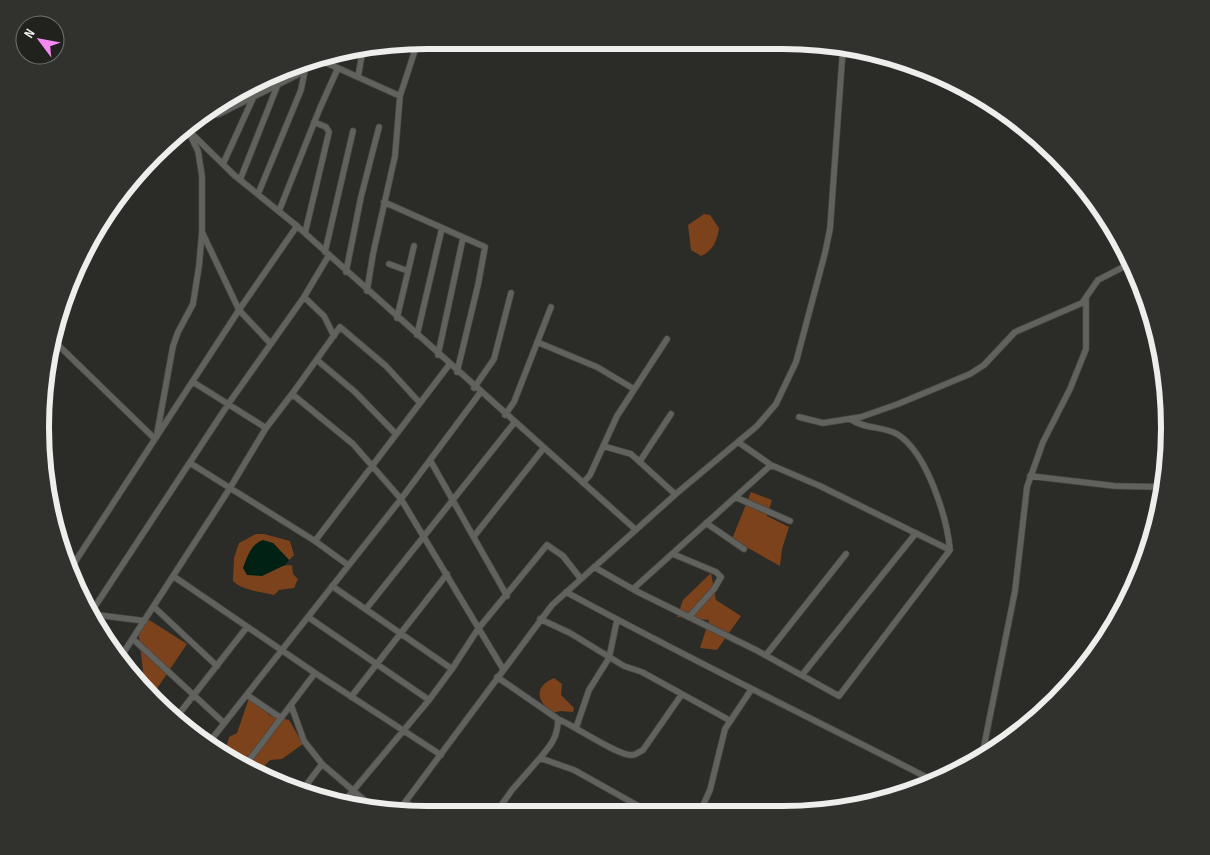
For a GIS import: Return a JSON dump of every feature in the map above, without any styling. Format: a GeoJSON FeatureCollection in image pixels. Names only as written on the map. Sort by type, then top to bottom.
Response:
{"type":"FeatureCollection","features":[{"type":"Feature","properties":{"kind":"street"},"geometry":{"type":"LineString","coordinates":[[367,290],[395,156],[400,96],[415,50]]}},
{"type":"Feature","properties":{"kind":"street"},"geometry":{"type":"LineString","coordinates":[[404,805],[540,618],[580,579],[675,494],[757,426],[780,398],[789,380],[802,340],[830,229],[843,54]]}},
{"type":"Feature","properties":{"kind":"street"},"geometry":{"type":"LineString","coordinates":[[358,77],[362,55]]}},
{"type":"Feature","properties":{"kind":"street"},"geometry":{"type":"LineString","coordinates":[[328,62],[400,96]]}},
{"type":"Feature","properties":{"kind":"street"},"geometry":{"type":"LineString","coordinates":[[279,211],[314,122],[338,68]]}},
{"type":"Feature","properties":{"kind":"street"},"geometry":{"type":"LineString","coordinates":[[215,115],[305,70]]}},
{"type":"Feature","properties":{"kind":"street"},"geometry":{"type":"LineString","coordinates":[[258,194],[298,98],[305,70]]}},
{"type":"Feature","properties":{"kind":"street"},"geometry":{"type":"LineString","coordinates":[[268,88],[269,84]]}},
{"type":"Feature","properties":{"kind":"street"},"geometry":{"type":"LineString","coordinates":[[240,180],[278,84]]}},
{"type":"Feature","properties":{"kind":"street"},"geometry":{"type":"LineString","coordinates":[[223,164],[254,96]]}},
{"type":"Feature","properties":{"kind":"street"},"geometry":{"type":"LineString","coordinates":[[305,233],[329,132],[326,126],[314,122]]}},
{"type":"Feature","properties":{"kind":"street"},"geometry":{"type":"LineString","coordinates":[[346,272],[361,197],[379,127]]}},
{"type":"Feature","properties":{"kind":"street"},"geometry":{"type":"LineString","coordinates":[[94,608],[229,403],[304,297],[327,254],[353,130]]}},
{"type":"Feature","properties":{"kind":"street"},"geometry":{"type":"LineString","coordinates":[[192,132],[240,180],[305,233],[474,388],[636,530]]}},
{"type":"Feature","properties":{"kind":"street"},"geometry":{"type":"LineString","coordinates":[[156,438],[173,346],[192,304],[202,232],[200,191],[202,176],[198,151],[190,133]]}},
{"type":"Feature","properties":{"kind":"street"},"geometry":{"type":"LineString","coordinates":[[384,202],[485,249],[457,372]]}},
{"type":"Feature","properties":{"kind":"street"},"geometry":{"type":"LineString","coordinates":[[74,562],[239,310],[297,226]]}},
{"type":"Feature","properties":{"kind":"street"},"geometry":{"type":"LineString","coordinates":[[417,335],[442,228]]}},
{"type":"Feature","properties":{"kind":"street"},"geometry":{"type":"LineString","coordinates":[[202,232],[239,310],[270,344]]}},
{"type":"Feature","properties":{"kind":"street"},"geometry":{"type":"LineString","coordinates":[[438,355],[463,238]]}},
{"type":"Feature","properties":{"kind":"street"},"geometry":{"type":"LineString","coordinates":[[397,318],[414,246]]}},
{"type":"Feature","properties":{"kind":"street"},"geometry":{"type":"LineString","coordinates":[[389,264],[408,271]]}},
{"type":"Feature","properties":{"kind":"street"},"geometry":{"type":"LineString","coordinates":[[799,418],[823,423],[850,419],[898,404],[977,370],[1015,332],[1073,307],[1086,298],[1098,280],[1125,266]]}},
{"type":"Feature","properties":{"kind":"street"},"geometry":{"type":"LineString","coordinates":[[474,388],[494,359],[511,293]]}},
{"type":"Feature","properties":{"kind":"street"},"geometry":{"type":"LineString","coordinates":[[304,297],[324,316],[334,336]]}},
{"type":"Feature","properties":{"kind":"street"},"geometry":{"type":"LineString","coordinates":[[984,748],[1015,591],[1026,493],[1030,476],[1043,442],[1070,389],[1086,349],[1086,298]]}},
{"type":"Feature","properties":{"kind":"street"},"geometry":{"type":"LineString","coordinates":[[505,415],[514,402],[551,307]]}},
{"type":"Feature","properties":{"kind":"street"},"geometry":{"type":"LineString","coordinates":[[123,653],[230,488],[266,428],[318,360],[340,327],[386,366],[420,403]]}},
{"type":"Feature","properties":{"kind":"street"},"geometry":{"type":"LineString","coordinates":[[583,483],[590,475],[617,416],[667,339]]}},
{"type":"Feature","properties":{"kind":"street"},"geometry":{"type":"LineString","coordinates":[[537,342],[597,367],[634,390]]}},
{"type":"Feature","properties":{"kind":"street"},"geometry":{"type":"LineString","coordinates":[[58,345],[156,438]]}},
{"type":"Feature","properties":{"kind":"street"},"geometry":{"type":"LineString","coordinates":[[318,360],[355,392],[396,434]]}},
{"type":"Feature","properties":{"kind":"street"},"geometry":{"type":"LineString","coordinates":[[314,541],[450,365]]}},
{"type":"Feature","properties":{"kind":"street"},"geometry":{"type":"LineString","coordinates":[[193,382],[266,428]]}},
{"type":"Feature","properties":{"kind":"street"},"geometry":{"type":"LineString","coordinates":[[212,739],[401,499],[480,393]]}},
{"type":"Feature","properties":{"kind":"street"},"geometry":{"type":"LineString","coordinates":[[292,394],[353,444],[401,499],[425,536],[503,669]]}},
{"type":"Feature","properties":{"kind":"street"},"geometry":{"type":"LineString","coordinates":[[640,461],[670,414]]}},
{"type":"Feature","properties":{"kind":"street"},"geometry":{"type":"LineString","coordinates":[[594,567],[633,589],[766,655],[839,696],[950,550],[948,529],[937,495],[923,467],[911,449],[897,434],[860,425],[850,419]]}},
{"type":"Feature","properties":{"kind":"street"},"geometry":{"type":"LineString","coordinates":[[366,609],[514,423]]}},
{"type":"Feature","properties":{"kind":"street"},"geometry":{"type":"LineString","coordinates":[[738,442],[771,465],[820,486],[950,550]]}},
{"type":"Feature","properties":{"kind":"street"},"geometry":{"type":"LineString","coordinates":[[603,446],[631,454],[675,494]]}},
{"type":"Feature","properties":{"kind":"street"},"geometry":{"type":"LineString","coordinates":[[474,536],[543,449]]}},
{"type":"Feature","properties":{"kind":"street"},"geometry":{"type":"LineString","coordinates":[[430,460],[507,596]]}},
{"type":"Feature","properties":{"kind":"street"},"geometry":{"type":"LineString","coordinates":[[190,463],[314,541],[348,565]]}},
{"type":"Feature","properties":{"kind":"street"},"geometry":{"type":"LineString","coordinates":[[633,589],[771,465]]}},
{"type":"Feature","properties":{"kind":"street"},"geometry":{"type":"LineString","coordinates":[[1030,476],[1114,486],[1156,486]]}},
{"type":"Feature","properties":{"kind":"street"},"geometry":{"type":"LineString","coordinates":[[735,497],[790,521]]}},
{"type":"Feature","properties":{"kind":"street"},"geometry":{"type":"LineString","coordinates":[[706,523],[744,549]]}},
{"type":"Feature","properties":{"kind":"street"},"geometry":{"type":"LineString","coordinates":[[802,675],[916,533]]}},
{"type":"Feature","properties":{"kind":"street"},"geometry":{"type":"LineString","coordinates":[[348,798],[429,700],[452,670],[478,629],[548,545],[563,556],[580,579]]}},
{"type":"Feature","properties":{"kind":"street"},"geometry":{"type":"LineString","coordinates":[[673,554],[716,572],[721,577],[714,589],[689,617]]}},
{"type":"Feature","properties":{"kind":"street"},"geometry":{"type":"LineString","coordinates":[[766,655],[846,554]]}},
{"type":"Feature","properties":{"kind":"street"},"geometry":{"type":"LineString","coordinates":[[351,697],[447,574]]}},
{"type":"Feature","properties":{"kind":"street"},"geometry":{"type":"LineString","coordinates":[[173,576],[315,673],[441,755]]}},
{"type":"Feature","properties":{"kind":"street"},"geometry":{"type":"LineString","coordinates":[[332,586],[452,670]]}},
{"type":"Feature","properties":{"kind":"street"},"geometry":{"type":"LineString","coordinates":[[566,592],[751,690],[821,722],[927,777]]}},
{"type":"Feature","properties":{"kind":"street"},"geometry":{"type":"LineString","coordinates":[[154,607],[217,666]]}},
{"type":"Feature","properties":{"kind":"street"},"geometry":{"type":"LineString","coordinates":[[98,615],[144,622]]}},
{"type":"Feature","properties":{"kind":"street"},"geometry":{"type":"LineString","coordinates":[[308,617],[429,700]]}},
{"type":"Feature","properties":{"kind":"street"},"geometry":{"type":"LineString","coordinates":[[540,618],[570,633],[610,658],[729,720]]}},
{"type":"Feature","properties":{"kind":"street"},"geometry":{"type":"LineString","coordinates":[[576,728],[582,715],[587,694],[610,658],[617,620]]}},
{"type":"Feature","properties":{"kind":"street"},"geometry":{"type":"LineString","coordinates":[[180,713],[247,627]]}},
{"type":"Feature","properties":{"kind":"street"},"geometry":{"type":"LineString","coordinates":[[132,639],[224,723]]}},
{"type":"Feature","properties":{"kind":"street"},"geometry":{"type":"LineString","coordinates":[[248,761],[315,673]]}},
{"type":"Feature","properties":{"kind":"street"},"geometry":{"type":"LineString","coordinates":[[497,677],[558,719],[629,755],[634,755],[643,750],[682,694]]}},
{"type":"Feature","properties":{"kind":"street"},"geometry":{"type":"LineString","coordinates":[[703,806],[710,790],[721,741],[729,720],[742,706],[751,690]]}},
{"type":"Feature","properties":{"kind":"street"},"geometry":{"type":"LineString","coordinates":[[247,695],[281,718]]}},
{"type":"Feature","properties":{"kind":"street"},"geometry":{"type":"LineString","coordinates":[[291,705],[304,741],[322,764],[364,801]]}},
{"type":"Feature","properties":{"kind":"street"},"geometry":{"type":"LineString","coordinates":[[501,806],[512,790],[554,742],[558,731],[558,719]]}},
{"type":"Feature","properties":{"kind":"street"},"geometry":{"type":"LineString","coordinates":[[540,758],[574,770],[638,806]]}},
{"type":"Feature","properties":{"kind":"street"},"geometry":{"type":"LineString","coordinates":[[306,786],[322,764]]}},
{"type":"Feature","properties":{"kind":"street"},"geometry":{"type":"LineString","coordinates":[[406,802],[410,805]]}},
{"type":"Feature","properties":{"kind":"shaded area"},"geometry":{"type":"Polygon","coordinates":[[[704,214],[710,215],[719,228],[714,245],[701,256],[691,250],[688,225],[704,214]]]}},
{"type":"Feature","properties":{"kind":"shaded area"},"geometry":{"type":"Polygon","coordinates":[[[751,492],[772,500],[767,516],[789,527],[782,549],[780,566],[732,539],[751,492]]]}},
{"type":"Feature","properties":{"kind":"shaded area"},"geometry":{"type":"Polygon","coordinates":[[[256,534],[264,534],[290,541],[294,555],[289,560],[273,543],[258,543],[253,547],[246,561],[270,572],[279,566],[292,565],[293,574],[298,579],[294,588],[279,590],[274,595],[246,589],[233,581],[234,558],[239,543],[256,534]]]}},
{"type":"Feature","properties":{"kind":"shaded area"},"geometry":{"type":"Polygon","coordinates":[[[263,540],[273,543],[289,560],[285,565],[262,576],[247,575],[243,568],[248,555],[255,545],[263,540]]]}},
{"type":"Feature","properties":{"kind":"shaded area"},"geometry":{"type":"Polygon","coordinates":[[[711,573],[716,600],[741,616],[717,650],[700,648],[709,620],[677,617],[683,600],[711,573]]]}},
{"type":"Feature","properties":{"kind":"shaded area"},"geometry":{"type":"Polygon","coordinates":[[[143,616],[187,644],[156,690],[144,678],[138,628],[143,616]]]}},
{"type":"Feature","properties":{"kind":"shaded area"},"geometry":{"type":"Polygon","coordinates":[[[554,678],[562,684],[561,695],[574,708],[573,712],[560,711],[553,713],[543,704],[540,690],[547,682],[554,678]]]}},
{"type":"Feature","properties":{"kind":"shaded area"},"geometry":{"type":"Polygon","coordinates":[[[249,698],[263,706],[269,715],[289,720],[303,744],[282,759],[270,760],[263,768],[226,748],[229,737],[237,733],[249,698]]]}}]}
